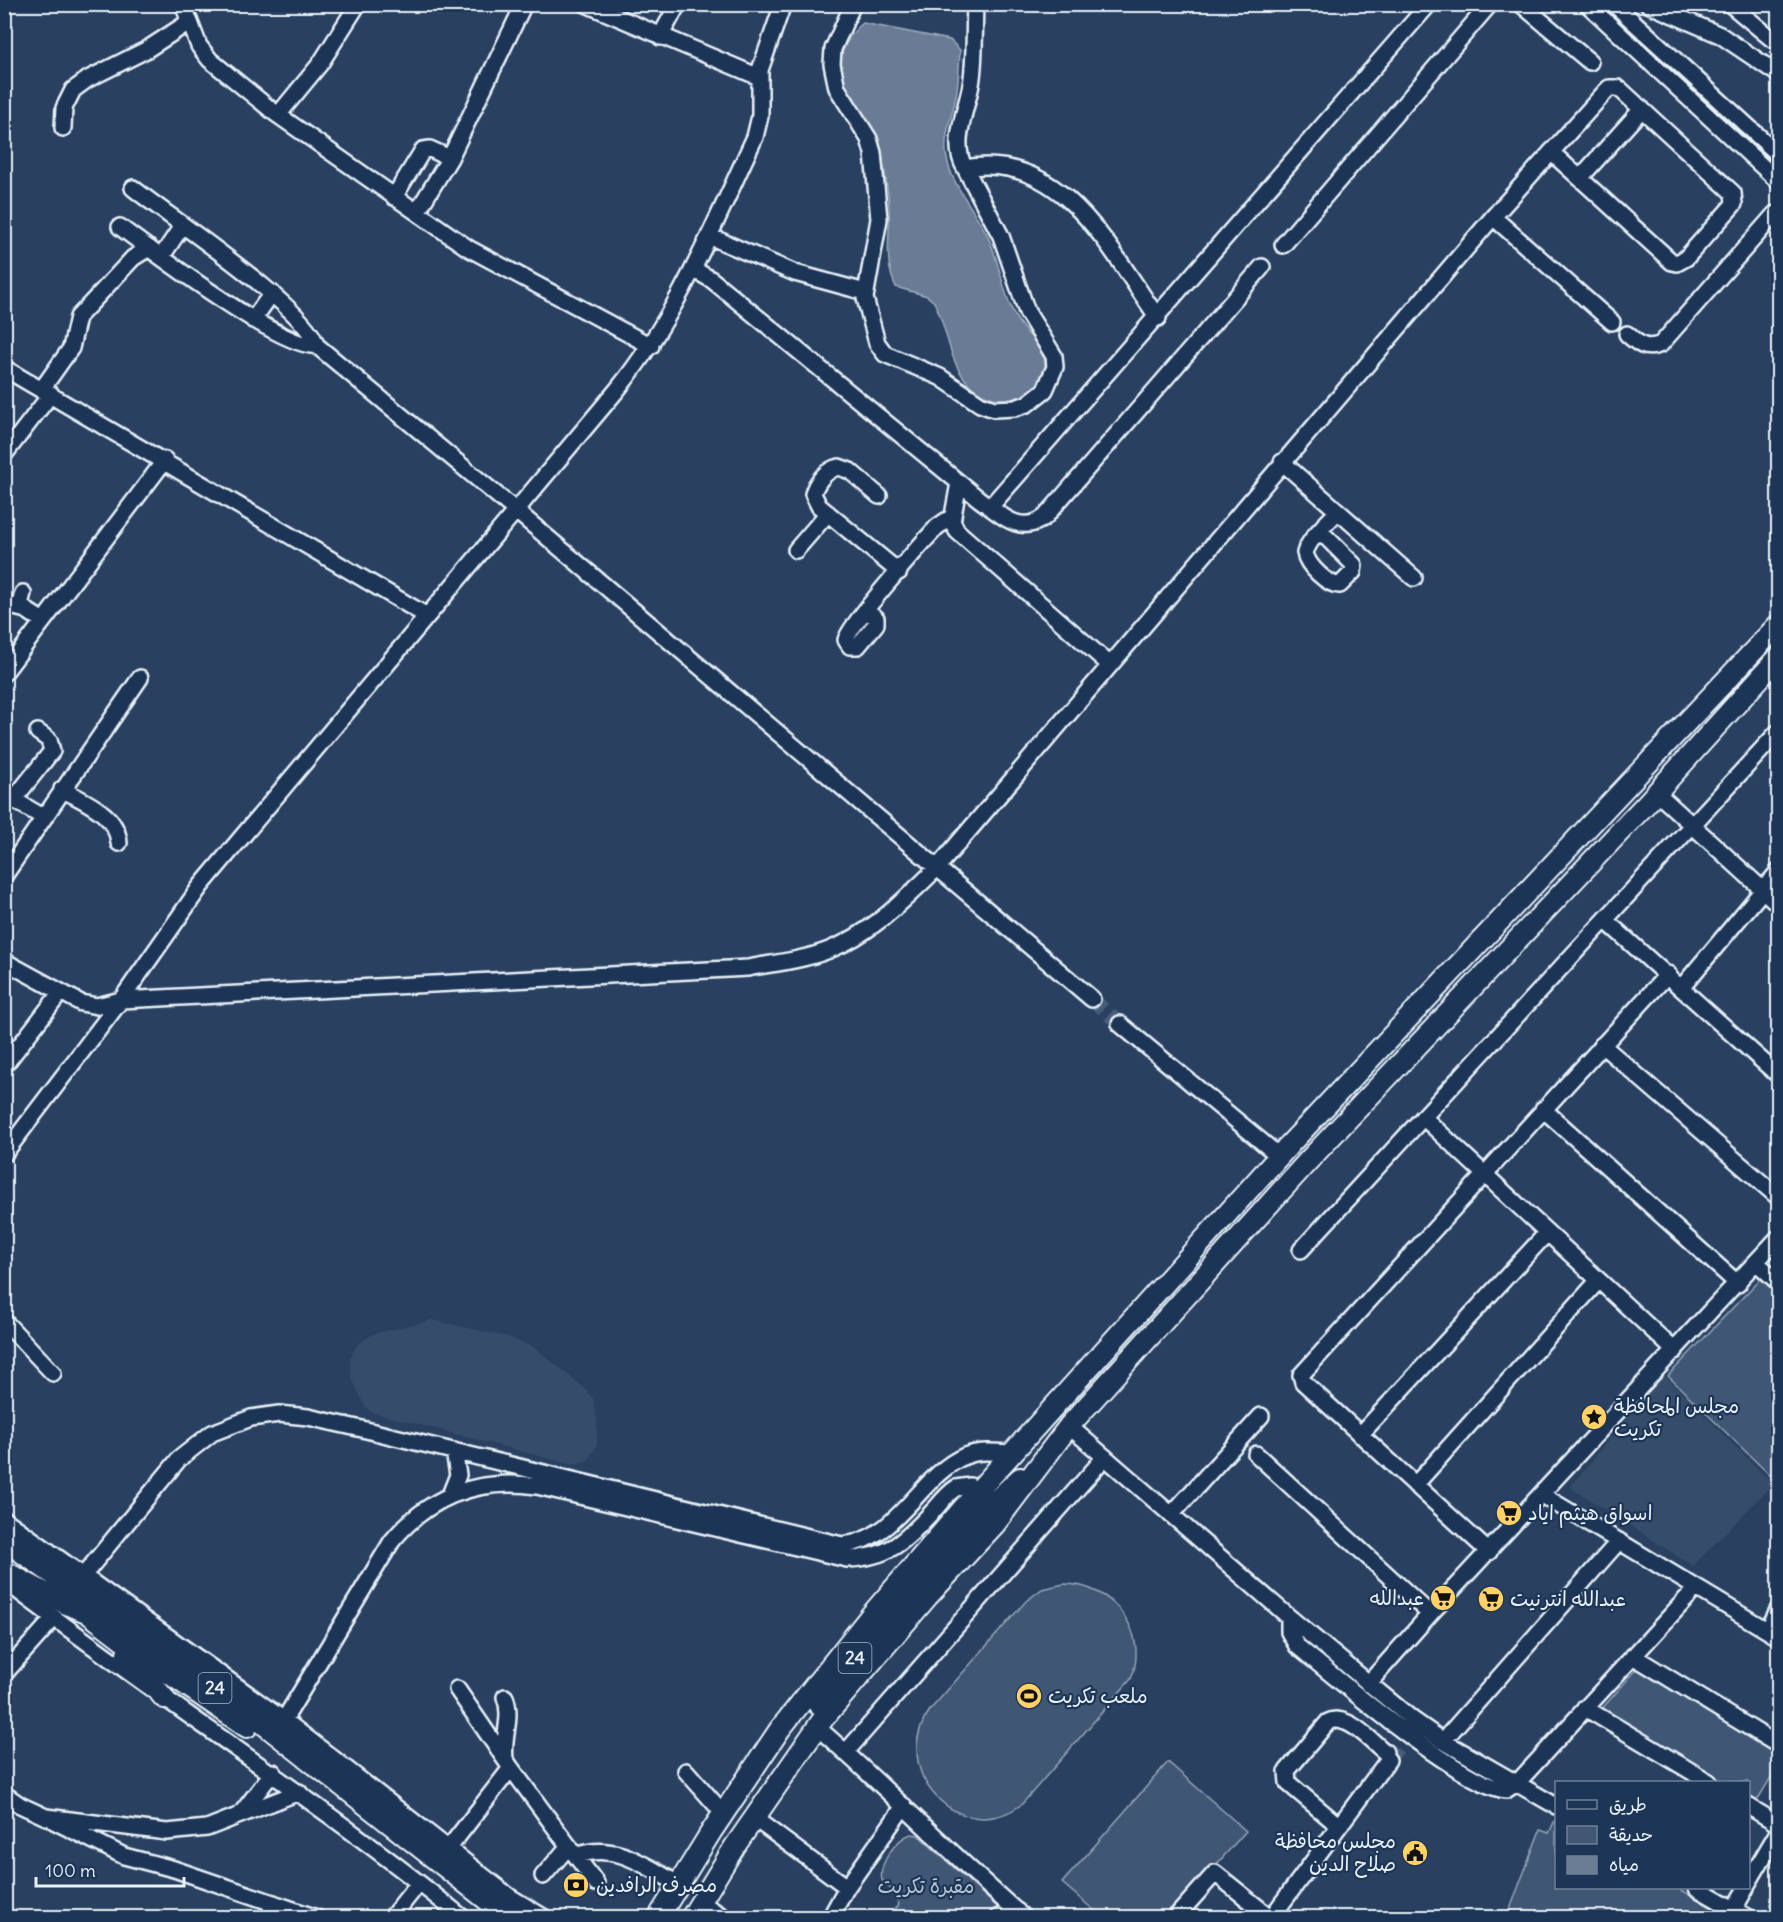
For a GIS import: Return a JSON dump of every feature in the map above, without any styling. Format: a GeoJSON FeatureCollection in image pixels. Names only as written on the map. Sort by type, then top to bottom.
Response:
{"type":"FeatureCollection","features":[{"type":"Feature","properties":{"kind":"main road"},"geometry":{"type":"LineString","coordinates":[[658,1917],[723,1813],[780,1729],[828,1667],[1011,1452],[1284,1150],[1779,626]]}},
{"type":"Feature","properties":{"kind":"main road"},"geometry":{"type":"LineString","coordinates":[[695,1910],[754,1818],[817,1727],[928,1596],[995,1524],[1069,1426],[1308,1161],[1656,792],[1779,658]]}},
{"type":"Feature","properties":{"kind":"main road"},"geometry":{"type":"LineString","coordinates":[[1284,1150],[1308,1161]]}},
{"type":"Feature","properties":{"kind":"main road","name":"24"},"geometry":{"type":"LineString","coordinates":[[680,1917],[758,1790],[852,1662],[914,1589],[983,1514],[1041,1462]]}},
{"type":"Feature","properties":{"kind":"main road"},"geometry":{"type":"LineString","coordinates":[[4,1527],[36,1560]]}},
{"type":"Feature","properties":{"kind":"main road","name":"24"},"geometry":{"type":"LineString","coordinates":[[4,1540],[36,1560],[151,1661],[255,1733],[415,1850],[513,1917]]}},
{"type":"Feature","properties":{"kind":"main road","name":"24"},"geometry":{"type":"LineString","coordinates":[[4,1549],[100,1617],[254,1716],[415,1850],[490,1917]]}},
{"type":"Feature","properties":{"kind":"main road"},"geometry":{"type":"LineString","coordinates":[[4,1571],[64,1603],[100,1617],[143,1620]]}},
{"type":"Feature","properties":{"kind":"main road"},"geometry":{"type":"LineString","coordinates":[[100,1617],[164,1698]]}},
{"type":"Feature","properties":{"kind":"main road"},"geometry":{"type":"LineString","coordinates":[[250,1696],[254,1716]]}},
{"type":"Feature","properties":{"kind":"street"},"geometry":{"type":"LineString","coordinates":[[183,4],[200,46],[210,60],[278,115],[468,248],[651,346]]}},
{"type":"Feature","properties":{"kind":"street"},"geometry":{"type":"LineString","coordinates":[[278,115],[320,64],[358,4]]}},
{"type":"Feature","properties":{"kind":"street"},"geometry":{"type":"LineString","coordinates":[[417,212],[450,158],[524,4]]}},
{"type":"Feature","properties":{"kind":"street"},"geometry":{"type":"LineString","coordinates":[[586,4],[759,77]]}},
{"type":"Feature","properties":{"kind":"street"},"geometry":{"type":"LineString","coordinates":[[660,37],[678,4]]}},
{"type":"Feature","properties":{"kind":"street"},"geometry":{"type":"LineString","coordinates":[[4,1155],[121,1000],[200,887],[617,390],[651,346],[693,269],[755,137],[760,116],[759,77],[783,4]]}},
{"type":"Feature","properties":{"kind":"street"},"geometry":{"type":"LineString","coordinates":[[853,4],[833,50],[832,63],[837,88],[868,139],[873,153],[879,219],[865,292],[877,343],[891,357],[940,377],[971,399],[994,409],[1009,409],[1027,404],[1045,390],[1055,367],[1053,351],[1027,312],[1001,236],[958,155],[972,75],[975,4]]}},
{"type":"Feature","properties":{"kind":"street"},"geometry":{"type":"LineString","coordinates":[[867,610],[937,528],[954,513],[985,503],[1158,318],[1429,4]]}},
{"type":"Feature","properties":{"kind":"street"},"geometry":{"type":"LineString","coordinates":[[1283,245],[1490,4]]}},
{"type":"Feature","properties":{"kind":"street"},"geometry":{"type":"LineString","coordinates":[[1521,4],[1590,62]]}},
{"type":"Feature","properties":{"kind":"street"},"geometry":{"type":"LineString","coordinates":[[1587,4],[1779,181]]}},
{"type":"Feature","properties":{"kind":"street"},"geometry":{"type":"LineString","coordinates":[[1614,4],[1779,154]]}},
{"type":"Feature","properties":{"kind":"street"},"geometry":{"type":"LineString","coordinates":[[1648,4],[1720,35],[1779,74]]}},
{"type":"Feature","properties":{"kind":"street"},"geometry":{"type":"LineString","coordinates":[[1730,4],[1775,35],[1763,62]]}},
{"type":"Feature","properties":{"kind":"street"},"geometry":{"type":"LineString","coordinates":[[63,128],[64,108],[73,90],[88,79],[146,50],[189,22]]}},
{"type":"Feature","properties":{"kind":"street"},"geometry":{"type":"LineString","coordinates":[[4,962],[88,1005],[97,1006],[121,1000],[748,968],[797,960],[829,950],[852,939],[882,917],[936,869],[1493,217],[1551,152],[1609,88],[1618,88],[1733,193],[1734,204],[1686,258],[1677,263],[1668,259],[1551,152]]}},
{"type":"Feature","properties":{"kind":"street"},"geometry":{"type":"LineString","coordinates":[[1580,178],[1642,109]]}},
{"type":"Feature","properties":{"kind":"street"},"geometry":{"type":"LineString","coordinates":[[1733,140],[1746,124]]}},
{"type":"Feature","properties":{"kind":"street"},"geometry":{"type":"LineString","coordinates":[[394,197],[423,150],[430,149],[450,158]]}},
{"type":"Feature","properties":{"kind":"street"},"geometry":{"type":"LineString","coordinates":[[965,168],[977,166],[1014,170],[1044,181],[1062,193],[1083,211],[1097,229],[1158,318]]}},
{"type":"Feature","properties":{"kind":"street"},"geometry":{"type":"LineString","coordinates":[[134,188],[272,293],[312,334],[316,345],[515,510],[1092,999]]}},
{"type":"Feature","properties":{"kind":"street"},"geometry":{"type":"LineString","coordinates":[[1627,334],[1644,347],[1653,348],[1661,344],[1775,213]]}},
{"type":"Feature","properties":{"kind":"street"},"geometry":{"type":"LineString","coordinates":[[1493,217],[1612,322]]}},
{"type":"Feature","properties":{"kind":"street"},"geometry":{"type":"LineString","coordinates":[[4,455],[71,348],[78,317],[133,258],[155,252],[182,226]]}},
{"type":"Feature","properties":{"kind":"street"},"geometry":{"type":"LineString","coordinates":[[120,227],[253,320],[302,344],[316,345]]}},
{"type":"Feature","properties":{"kind":"street"},"geometry":{"type":"LineString","coordinates":[[709,236],[787,270],[865,292]]}},
{"type":"Feature","properties":{"kind":"street"},"geometry":{"type":"LineString","coordinates":[[693,269],[712,280],[959,483],[1018,524],[1035,523],[1045,517],[1262,267]]}},
{"type":"Feature","properties":{"kind":"street"},"geometry":{"type":"LineString","coordinates":[[253,320],[272,293]]}},
{"type":"Feature","properties":{"kind":"street"},"geometry":{"type":"LineString","coordinates":[[4,368],[165,460],[428,616]]}},
{"type":"Feature","properties":{"kind":"street"},"geometry":{"type":"LineString","coordinates":[[4,673],[165,460]]}},
{"type":"Feature","properties":{"kind":"street"},"geometry":{"type":"LineString","coordinates":[[1282,462],[1414,578]]}},
{"type":"Feature","properties":{"kind":"street"},"geometry":{"type":"LineString","coordinates":[[879,496],[846,468],[836,467],[829,471],[814,490],[814,501],[899,572]]}},
{"type":"Feature","properties":{"kind":"street"},"geometry":{"type":"LineString","coordinates":[[959,483],[954,513],[957,531],[1110,665]]}},
{"type":"Feature","properties":{"kind":"street"},"geometry":{"type":"LineString","coordinates":[[1320,531],[1338,511]]}},
{"type":"Feature","properties":{"kind":"street"},"geometry":{"type":"LineString","coordinates":[[796,550],[828,513]]}},
{"type":"Feature","properties":{"kind":"street"},"geometry":{"type":"LineString","coordinates":[[17,602],[43,621]]}},
{"type":"Feature","properties":{"kind":"street"},"geometry":{"type":"LineString","coordinates":[[4,876],[140,678]]}},
{"type":"Feature","properties":{"kind":"street"},"geometry":{"type":"LineString","coordinates":[[38,732],[51,742],[52,751],[9,797],[43,817]]}},
{"type":"Feature","properties":{"kind":"street"},"geometry":{"type":"LineString","coordinates":[[1301,1250],[1779,732]]}},
{"type":"Feature","properties":{"kind":"street"},"geometry":{"type":"LineString","coordinates":[[62,789],[110,819],[117,830],[119,843]]}},
{"type":"Feature","properties":{"kind":"street"},"geometry":{"type":"LineString","coordinates":[[1656,792],[1779,904]]}},
{"type":"Feature","properties":{"kind":"street"},"geometry":{"type":"LineString","coordinates":[[1682,987],[1779,872]]}},
{"type":"Feature","properties":{"kind":"street"},"geometry":{"type":"LineString","coordinates":[[1605,920],[1779,1075]]}},
{"type":"Feature","properties":{"kind":"street"},"geometry":{"type":"LineString","coordinates":[[1489,1552],[1304,1382],[1302,1372],[1668,974]]}},
{"type":"Feature","properties":{"kind":"street"},"geometry":{"type":"LineString","coordinates":[[4,1066],[61,992]]}},
{"type":"Feature","properties":{"kind":"street"},"geometry":{"type":"LineString","coordinates":[[1120,1024],[1284,1150]]}},
{"type":"Feature","properties":{"kind":"street"},"geometry":{"type":"LineString","coordinates":[[1602,1045],[1779,1197]]}},
{"type":"Feature","properties":{"kind":"street"},"geometry":{"type":"LineString","coordinates":[[1543,1109],[1738,1284]]}},
{"type":"Feature","properties":{"kind":"street"},"geometry":{"type":"LineString","coordinates":[[1423,1117],[1546,1234],[1675,1350]]}},
{"type":"Feature","properties":{"kind":"street"},"geometry":{"type":"LineString","coordinates":[[1360,1435],[1546,1234]]}},
{"type":"Feature","properties":{"kind":"street"},"geometry":{"type":"LineString","coordinates":[[1368,1684],[1430,1614],[1542,1496],[1779,1238]]}},
{"type":"Feature","properties":{"kind":"street"},"geometry":{"type":"LineString","coordinates":[[1757,1263],[1779,1282]]}},
{"type":"Feature","properties":{"kind":"street"},"geometry":{"type":"LineString","coordinates":[[1415,1485],[1598,1281]]}},
{"type":"Feature","properties":{"kind":"street"},"geometry":{"type":"LineString","coordinates":[[4,1321],[53,1373]]}},
{"type":"Feature","properties":{"kind":"street"},"geometry":{"type":"LineString","coordinates":[[83,1576],[178,1459],[206,1437],[238,1421],[265,1415],[294,1415],[454,1450],[842,1545],[861,1542],[877,1534],[958,1459],[975,1453],[1011,1452]]}},
{"type":"Feature","properties":{"kind":"street"},"geometry":{"type":"LineString","coordinates":[[1171,1515],[1262,1416]]}},
{"type":"Feature","properties":{"kind":"street"},"geometry":{"type":"LineString","coordinates":[[1069,1426],[1368,1684],[1443,1741],[1555,1805]]}},
{"type":"Feature","properties":{"kind":"street"},"geometry":{"type":"LineString","coordinates":[[450,1495],[458,1475],[454,1450]]}},
{"type":"Feature","properties":{"kind":"street"},"geometry":{"type":"LineString","coordinates":[[1256,1454],[1430,1614]]}},
{"type":"Feature","properties":{"kind":"street"},"geometry":{"type":"LineString","coordinates":[[473,1455],[468,1462],[467,1472],[470,1480],[476,1486]]}},
{"type":"Feature","properties":{"kind":"street"},"geometry":{"type":"LineString","coordinates":[[846,1752],[1105,1458]]}},
{"type":"Feature","properties":{"kind":"street"},"geometry":{"type":"LineString","coordinates":[[284,1720],[392,1541],[418,1514],[450,1495],[476,1486],[496,1483],[537,1486],[847,1559],[880,1555],[894,1548],[908,1538],[956,1488],[970,1486],[978,1491]]}},
{"type":"Feature","properties":{"kind":"street"},"geometry":{"type":"LineString","coordinates":[[1542,1496],[1773,1634],[1779,1610]]}},
{"type":"Feature","properties":{"kind":"street"},"geometry":{"type":"LineString","coordinates":[[4,1519],[284,1720],[510,1897],[543,1917]]}},
{"type":"Feature","properties":{"kind":"street"},"geometry":{"type":"LineString","coordinates":[[1443,1741],[1619,1541]]}},
{"type":"Feature","properties":{"kind":"street"},"geometry":{"type":"LineString","coordinates":[[4,1580],[164,1698],[273,1772],[464,1917]]}},
{"type":"Feature","properties":{"kind":"street"},"geometry":{"type":"LineString","coordinates":[[1289,1617],[1289,1632],[1297,1646],[1404,1738],[1492,1787],[1506,1790],[1517,1784],[1696,1588]]}},
{"type":"Feature","properties":{"kind":"street"},"geometry":{"type":"LineString","coordinates":[[4,1674],[54,1618]]}},
{"type":"Feature","properties":{"kind":"street"},"geometry":{"type":"LineString","coordinates":[[1633,1656],[1779,1744]]}},
{"type":"Feature","properties":{"kind":"street"},"geometry":{"type":"LineString","coordinates":[[457,1689],[508,1764],[596,1883]]}},
{"type":"Feature","properties":{"kind":"street"},"geometry":{"type":"LineString","coordinates":[[448,1849],[508,1764],[504,1745],[509,1718],[506,1697]]}},
{"type":"Feature","properties":{"kind":"street"},"geometry":{"type":"LineString","coordinates":[[1585,1708],[1707,1781]]}},
{"type":"Feature","properties":{"kind":"street"},"geometry":{"type":"LineString","coordinates":[[1175,1917],[1215,1873],[1271,1917],[1339,1826],[1387,1756],[1344,1720],[1334,1719],[1328,1722],[1287,1772],[1288,1783],[1339,1826]]}},
{"type":"Feature","properties":{"kind":"street"},"geometry":{"type":"LineString","coordinates":[[817,1727],[904,1806],[954,1857],[1021,1914]]}},
{"type":"Feature","properties":{"kind":"street"},"geometry":{"type":"LineString","coordinates":[[240,1815],[273,1772]]}},
{"type":"Feature","properties":{"kind":"street"},"geometry":{"type":"LineString","coordinates":[[686,1772],[723,1813]]}},
{"type":"Feature","properties":{"kind":"street"},"geometry":{"type":"LineString","coordinates":[[46,1817],[167,1832],[207,1828],[299,1792]]}},
{"type":"Feature","properties":{"kind":"street"},"geometry":{"type":"LineString","coordinates":[[4,1794],[20,1805],[124,1856],[174,1869],[271,1910],[317,1917]]}},
{"type":"Feature","properties":{"kind":"street"},"geometry":{"type":"LineString","coordinates":[[830,1917],[847,1887],[904,1806]]}},
{"type":"Feature","properties":{"kind":"street"},"geometry":{"type":"LineString","coordinates":[[1750,1807],[1779,1824]]}},
{"type":"Feature","properties":{"kind":"street"},"geometry":{"type":"LineString","coordinates":[[754,1818],[847,1887]]}},
{"type":"Feature","properties":{"kind":"street"},"geometry":{"type":"LineString","coordinates":[[1750,1881],[1779,1832]]}},
{"type":"Feature","properties":{"kind":"street"},"geometry":{"type":"LineString","coordinates":[[543,1876],[573,1851],[594,1851],[621,1853],[678,1884]]}},
{"type":"Feature","properties":{"kind":"street"},"geometry":{"type":"LineString","coordinates":[[391,1917],[419,1883]]}},
{"type":"Feature","properties":{"kind":"street"},"geometry":{"type":"LineString","coordinates":[[1700,1889],[1749,1917]]}},
{"type":"Feature","properties":{"kind":"street"},"geometry":{"type":"LineString","coordinates":[[1734,1909],[1745,1889]]}},
{"type":"Feature","properties":{"kind":"street"},"geometry":{"type":"LineString","coordinates":[[695,1910],[725,1917]]}},
{"type":"Feature","properties":{"kind":"street"},"geometry":{"type":"LineString","coordinates":[[997,1917],[1021,1914]]}},
{"type":"Feature","properties":{"kind":"shaded area"},"geometry":{"type":"Polygon","coordinates":[[[432,1320],[508,1337],[535,1348],[582,1386],[593,1398],[597,1420],[597,1445],[588,1460],[573,1465],[371,1412],[364,1405],[351,1376],[350,1358],[358,1344],[373,1334],[432,1320]]]}},
{"type":"Feature","properties":{"kind":"shaded area"},"geometry":{"type":"Polygon","coordinates":[[[1663,1374],[1773,1484],[1693,1566],[1570,1487],[1663,1374]]]}},
{"type":"Feature","properties":{"kind":"green space"},"geometry":{"type":"Polygon","coordinates":[[[1762,1277],[1778,1289],[1778,1483],[1668,1376],[1762,1277]]]}},
{"type":"Feature","properties":{"kind":"green space","name":"ملعب تكريت"},"geometry":{"type":"Polygon","coordinates":[[[1064,1584],[1082,1586],[1098,1592],[1123,1614],[1131,1628],[1135,1644],[1136,1661],[1131,1679],[1022,1804],[999,1816],[976,1817],[955,1811],[937,1798],[924,1779],[917,1757],[919,1734],[930,1710],[1026,1601],[1042,1589],[1064,1584]]]}},
{"type":"Feature","properties":{"kind":"green space"},"geometry":{"type":"Polygon","coordinates":[[[1637,1669],[1778,1754],[1778,1766],[1755,1804],[1750,1801],[1750,1781],[1717,1781],[1599,1712],[1637,1669]]]}},
{"type":"Feature","properties":{"kind":"green space"},"geometry":{"type":"Polygon","coordinates":[[[1168,1762],[1246,1831],[1170,1917],[1102,1917],[1062,1883],[1168,1762]]]}},
{"type":"Feature","properties":{"kind":"green space"},"geometry":{"type":"Polygon","coordinates":[[[1555,1820],[1555,1889],[1680,1889],[1729,1917],[1507,1917],[1540,1830],[1549,1833],[1555,1820]]]}},
{"type":"Feature","properties":{"kind":"green space","name":"مقبرة تكريت"},"geometry":{"type":"Polygon","coordinates":[[[911,1834],[918,1835],[1008,1917],[887,1917],[899,1905],[895,1894],[882,1880],[881,1874],[885,1860],[900,1841],[911,1834]]]}},
{"type":"Feature","properties":{"kind":"water"},"geometry":{"type":"Polygon","coordinates":[[[863,23],[950,40],[960,50],[957,90],[946,138],[946,155],[956,183],[989,239],[1013,312],[1043,354],[1046,369],[1042,381],[1034,391],[1009,399],[981,394],[970,385],[957,366],[934,302],[927,296],[896,287],[890,267],[889,206],[882,156],[873,134],[848,93],[840,71],[841,57],[846,44],[863,23]]]}},
{"type":"Feature","properties":{"kind":"tunnel"},"geometry":{"type":"LineString","coordinates":[[1092,999],[1120,1024]]}},
{"type":"Feature","properties":{"kind":"tunnel"},"geometry":{"type":"LineString","coordinates":[[1388,1760],[1402,1742]]}},
{"type":"Feature","properties":{"kind":"place","name":"مجلس المحافظة تكريت"},"geometry":{"type":"Point","coordinates":[1594,1417]}},
{"type":"Feature","properties":{"kind":"place","name":"اسواق هيثم اياد"},"geometry":{"type":"Point","coordinates":[1509,1513]}},
{"type":"Feature","properties":{"kind":"place","name":"عبدالله"},"geometry":{"type":"Point","coordinates":[1443,1598]}},
{"type":"Feature","properties":{"kind":"place","name":"عبدالله انترنيت"},"geometry":{"type":"Point","coordinates":[1491,1599]}},
{"type":"Feature","properties":{"kind":"place","name":"ملعب تكريت"},"geometry":{"type":"Point","coordinates":[1029,1696]}},
{"type":"Feature","properties":{"kind":"place","name":"مجلس محافظة صلاح الدين"},"geometry":{"type":"Point","coordinates":[1415,1853]}},
{"type":"Feature","properties":{"kind":"place","name":"مصرف الرافدين"},"geometry":{"type":"Point","coordinates":[576,1885]}}]}
